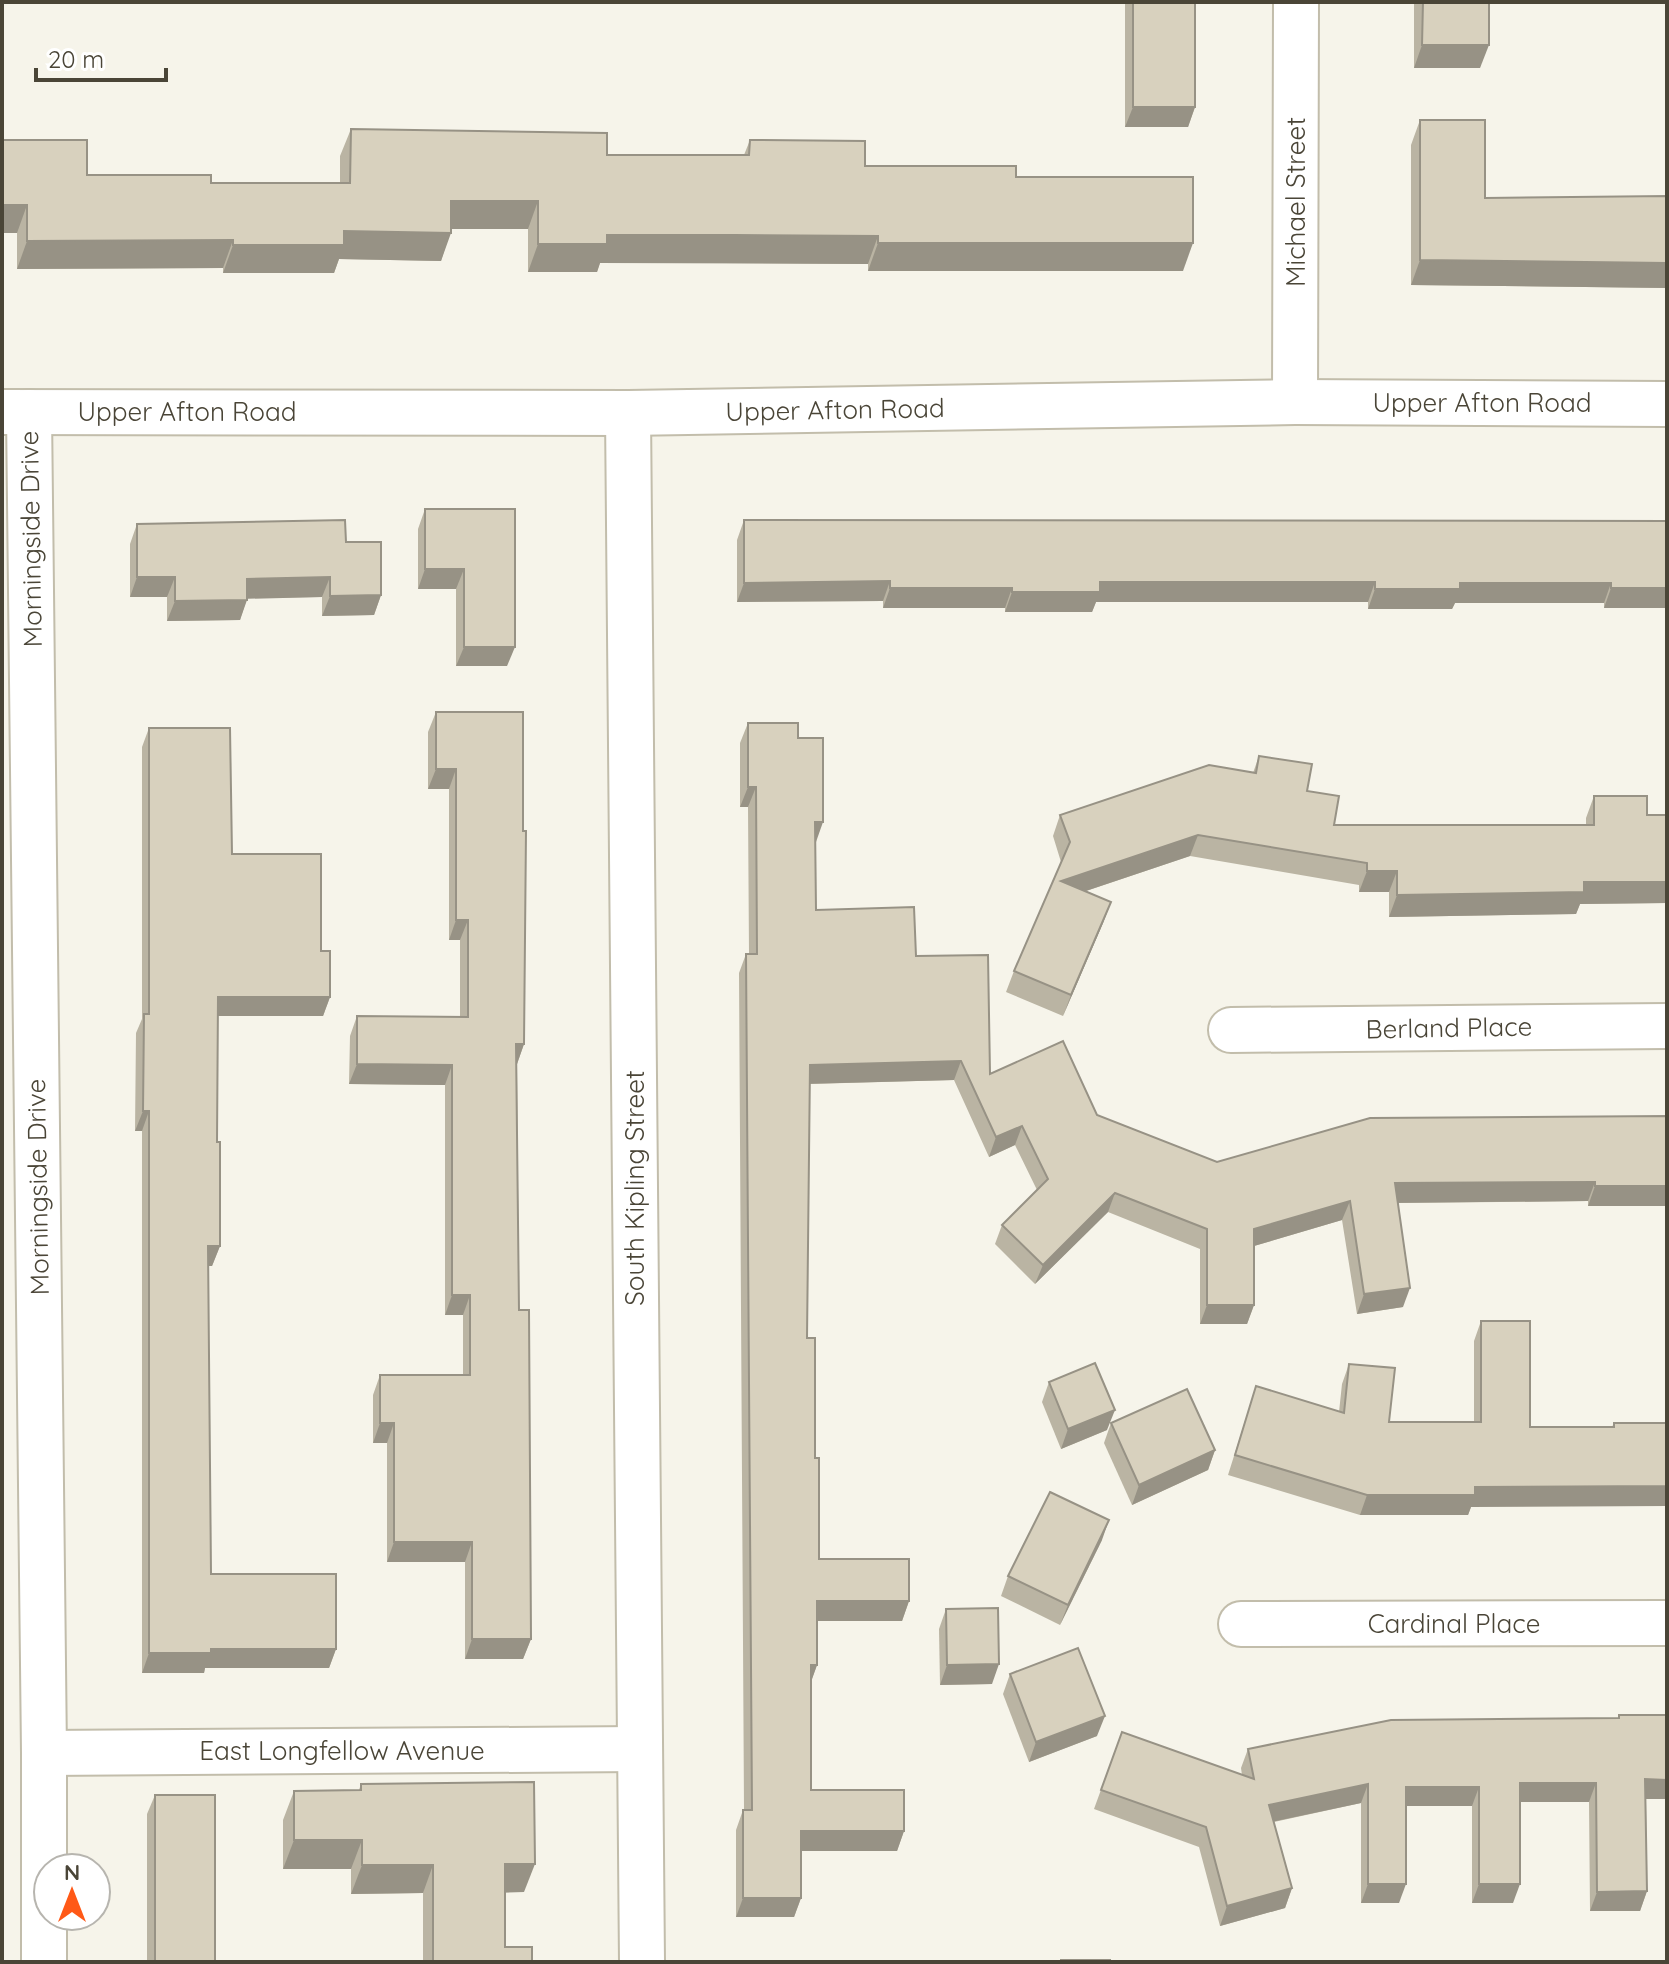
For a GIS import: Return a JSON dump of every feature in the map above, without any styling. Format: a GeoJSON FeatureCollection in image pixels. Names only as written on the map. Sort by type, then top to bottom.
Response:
{"type":"FeatureCollection","features":[{"type":"Feature","properties":{"kind":"street","name":"Michael Street"},"geometry":{"type":"LineString","coordinates":[[1295,402],[1296,2]]}},
{"type":"Feature","properties":{"kind":"street","name":"Upper Afton Road"},"geometry":{"type":"LineString","coordinates":[[16,412],[628,413],[1295,402],[1667,404]]}},
{"type":"Feature","properties":{"kind":"street","name":"Morningside Drive"},"geometry":{"type":"LineString","coordinates":[[16,412],[44,1753],[44,1962]]}},
{"type":"Feature","properties":{"kind":"street","name":"South Kipling Street"},"geometry":{"type":"LineString","coordinates":[[628,413],[642,1962]]}},
{"type":"Feature","properties":{"kind":"street","name":"Berland Place"},"geometry":{"type":"LineString","coordinates":[[1231,1030],[1667,1026]]}},
{"type":"Feature","properties":{"kind":"street","name":"Cardinal Place"},"geometry":{"type":"LineString","coordinates":[[1241,1624],[1667,1623]]}},
{"type":"Feature","properties":{"kind":"street","name":"East Longfellow Avenue"},"geometry":{"type":"LineString","coordinates":[[44,1753],[639,1749]]}},
{"type":"Feature","properties":{"kind":"building"},"geometry":{"type":"Polygon","coordinates":[[[1133,2],[1195,2],[1195,107],[1133,107],[1133,2]]]}},
{"type":"Feature","properties":{"kind":"building"},"geometry":{"type":"Polygon","coordinates":[[[1423,2],[1489,2],[1489,45],[1422,45],[1423,2]]]}},
{"type":"Feature","properties":{"kind":"building"},"geometry":{"type":"Polygon","coordinates":[[[1420,120],[1485,120],[1485,198],[1667,196],[1667,263],[1420,260],[1420,120]]]}},
{"type":"Feature","properties":{"kind":"building"},"geometry":{"type":"Polygon","coordinates":[[[351,129],[607,133],[607,155],[749,155],[750,140],[865,141],[865,166],[1016,166],[1016,177],[1193,177],[1193,243],[878,243],[878,236],[607,235],[607,244],[538,244],[538,201],[451,201],[451,233],[344,231],[344,245],[233,245],[233,240],[27,241],[27,205],[2,205],[2,140],[87,140],[87,175],[211,175],[211,183],[350,183],[351,129]]]}},
{"type":"Feature","properties":{"kind":"building"},"geometry":{"type":"Polygon","coordinates":[[[425,509],[515,509],[515,647],[464,647],[464,569],[425,569],[425,509]]]}},
{"type":"Feature","properties":{"kind":"building"},"geometry":{"type":"Polygon","coordinates":[[[345,520],[346,542],[381,542],[381,595],[330,596],[330,577],[247,579],[247,600],[175,601],[175,577],[137,577],[137,524],[345,520]]]}},
{"type":"Feature","properties":{"kind":"building"},"geometry":{"type":"Polygon","coordinates":[[[744,520],[1667,521],[1667,588],[1611,588],[1611,583],[1460,583],[1460,589],[1375,589],[1375,582],[1100,582],[1100,592],[1012,592],[1012,588],[890,588],[890,581],[744,583],[744,520]]]}},
{"type":"Feature","properties":{"kind":"building"},"geometry":{"type":"Polygon","coordinates":[[[436,712],[523,712],[523,831],[526,831],[524,1044],[516,1044],[519,1310],[529,1310],[531,1639],[472,1639],[472,1542],[394,1542],[394,1423],[380,1423],[380,1375],[470,1375],[470,1295],[452,1295],[452,1065],[357,1064],[357,1016],[468,1017],[468,920],[456,920],[456,769],[436,769],[436,712]]]}},
{"type":"Feature","properties":{"kind":"building"},"geometry":{"type":"Polygon","coordinates":[[[748,723],[798,723],[798,738],[823,738],[823,822],[815,822],[816,910],[914,907],[916,956],[988,955],[990,1074],[1063,1041],[1097,1115],[1217,1162],[1370,1118],[1667,1116],[1667,1186],[1595,1186],[1595,1182],[1395,1183],[1410,1288],[1364,1294],[1350,1201],[1254,1229],[1254,1305],[1207,1305],[1207,1229],[1115,1193],[1043,1265],[1002,1225],[1048,1179],[1022,1126],[996,1137],[961,1061],[810,1065],[807,1338],[815,1338],[819,1559],[909,1559],[909,1601],[817,1601],[817,1665],[811,1665],[811,1790],[904,1790],[904,1831],[801,1831],[801,1898],[743,1898],[743,1810],[752,1810],[746,954],[757,954],[756,787],[748,787],[748,723]]]}},
{"type":"Feature","properties":{"kind":"building"},"geometry":{"type":"Polygon","coordinates":[[[149,728],[230,728],[232,854],[321,854],[321,951],[330,951],[330,997],[218,997],[220,1246],[208,1246],[211,1574],[336,1574],[336,1649],[211,1649],[211,1653],[149,1653],[149,1111],[143,1111],[144,1014],[149,1014],[149,728]]]}},
{"type":"Feature","properties":{"kind":"building"},"geometry":{"type":"Polygon","coordinates":[[[1259,756],[1312,764],[1307,791],[1339,796],[1334,825],[1594,825],[1594,796],[1647,796],[1647,815],[1667,815],[1667,882],[1584,882],[1584,892],[1397,895],[1397,871],[1367,871],[1367,863],[1198,835],[1061,881],[1111,902],[1071,995],[1014,971],[1070,842],[1060,815],[1209,765],[1256,773],[1259,756]]]}},
{"type":"Feature","properties":{"kind":"building"},"geometry":{"type":"Polygon","coordinates":[[[1481,1321],[1530,1321],[1530,1427],[1614,1427],[1614,1423],[1667,1423],[1667,1486],[1475,1487],[1475,1495],[1367,1495],[1235,1455],[1256,1386],[1344,1413],[1349,1364],[1395,1368],[1389,1422],[1481,1422],[1481,1321]]]}},
{"type":"Feature","properties":{"kind":"building"},"geometry":{"type":"Polygon","coordinates":[[[1095,1363],[1115,1410],[1068,1429],[1049,1382],[1095,1363]]]}},
{"type":"Feature","properties":{"kind":"building"},"geometry":{"type":"Polygon","coordinates":[[[1187,1389],[1215,1450],[1139,1485],[1111,1423],[1187,1389]]]}},
{"type":"Feature","properties":{"kind":"building"},"geometry":{"type":"Polygon","coordinates":[[[1050,1492],[1109,1520],[1068,1605],[1008,1576],[1050,1492]]]}},
{"type":"Feature","properties":{"kind":"building"},"geometry":{"type":"Polygon","coordinates":[[[998,1608],[999,1664],[947,1665],[946,1609],[998,1608]]]}},
{"type":"Feature","properties":{"kind":"building"},"geometry":{"type":"Polygon","coordinates":[[[1078,1648],[1105,1716],[1036,1742],[1010,1674],[1078,1648]]]}},
{"type":"Feature","properties":{"kind":"building"},"geometry":{"type":"Polygon","coordinates":[[[1619,1715],[1667,1715],[1667,1780],[1645,1779],[1647,1891],[1597,1892],[1596,1783],[1520,1783],[1520,1884],[1479,1884],[1479,1787],[1406,1787],[1406,1884],[1368,1884],[1368,1784],[1269,1805],[1292,1888],[1227,1906],[1206,1827],[1101,1790],[1122,1732],[1254,1779],[1248,1749],[1391,1720],[1619,1718],[1619,1715]]]}},
{"type":"Feature","properties":{"kind":"building"},"geometry":{"type":"Polygon","coordinates":[[[534,1782],[535,1864],[505,1864],[505,1947],[532,1947],[532,1962],[433,1962],[433,1865],[362,1865],[362,1840],[294,1840],[294,1791],[361,1790],[361,1784],[534,1782]]]}},
{"type":"Feature","properties":{"kind":"building"},"geometry":{"type":"Polygon","coordinates":[[[155,1795],[215,1795],[215,1962],[155,1962],[155,1795]]]}},
{"type":"Feature","properties":{"kind":"building"},"geometry":{"type":"Polygon","coordinates":[[[1110,1960],[1110,1962],[1061,1962],[1110,1960]]]}}]}
